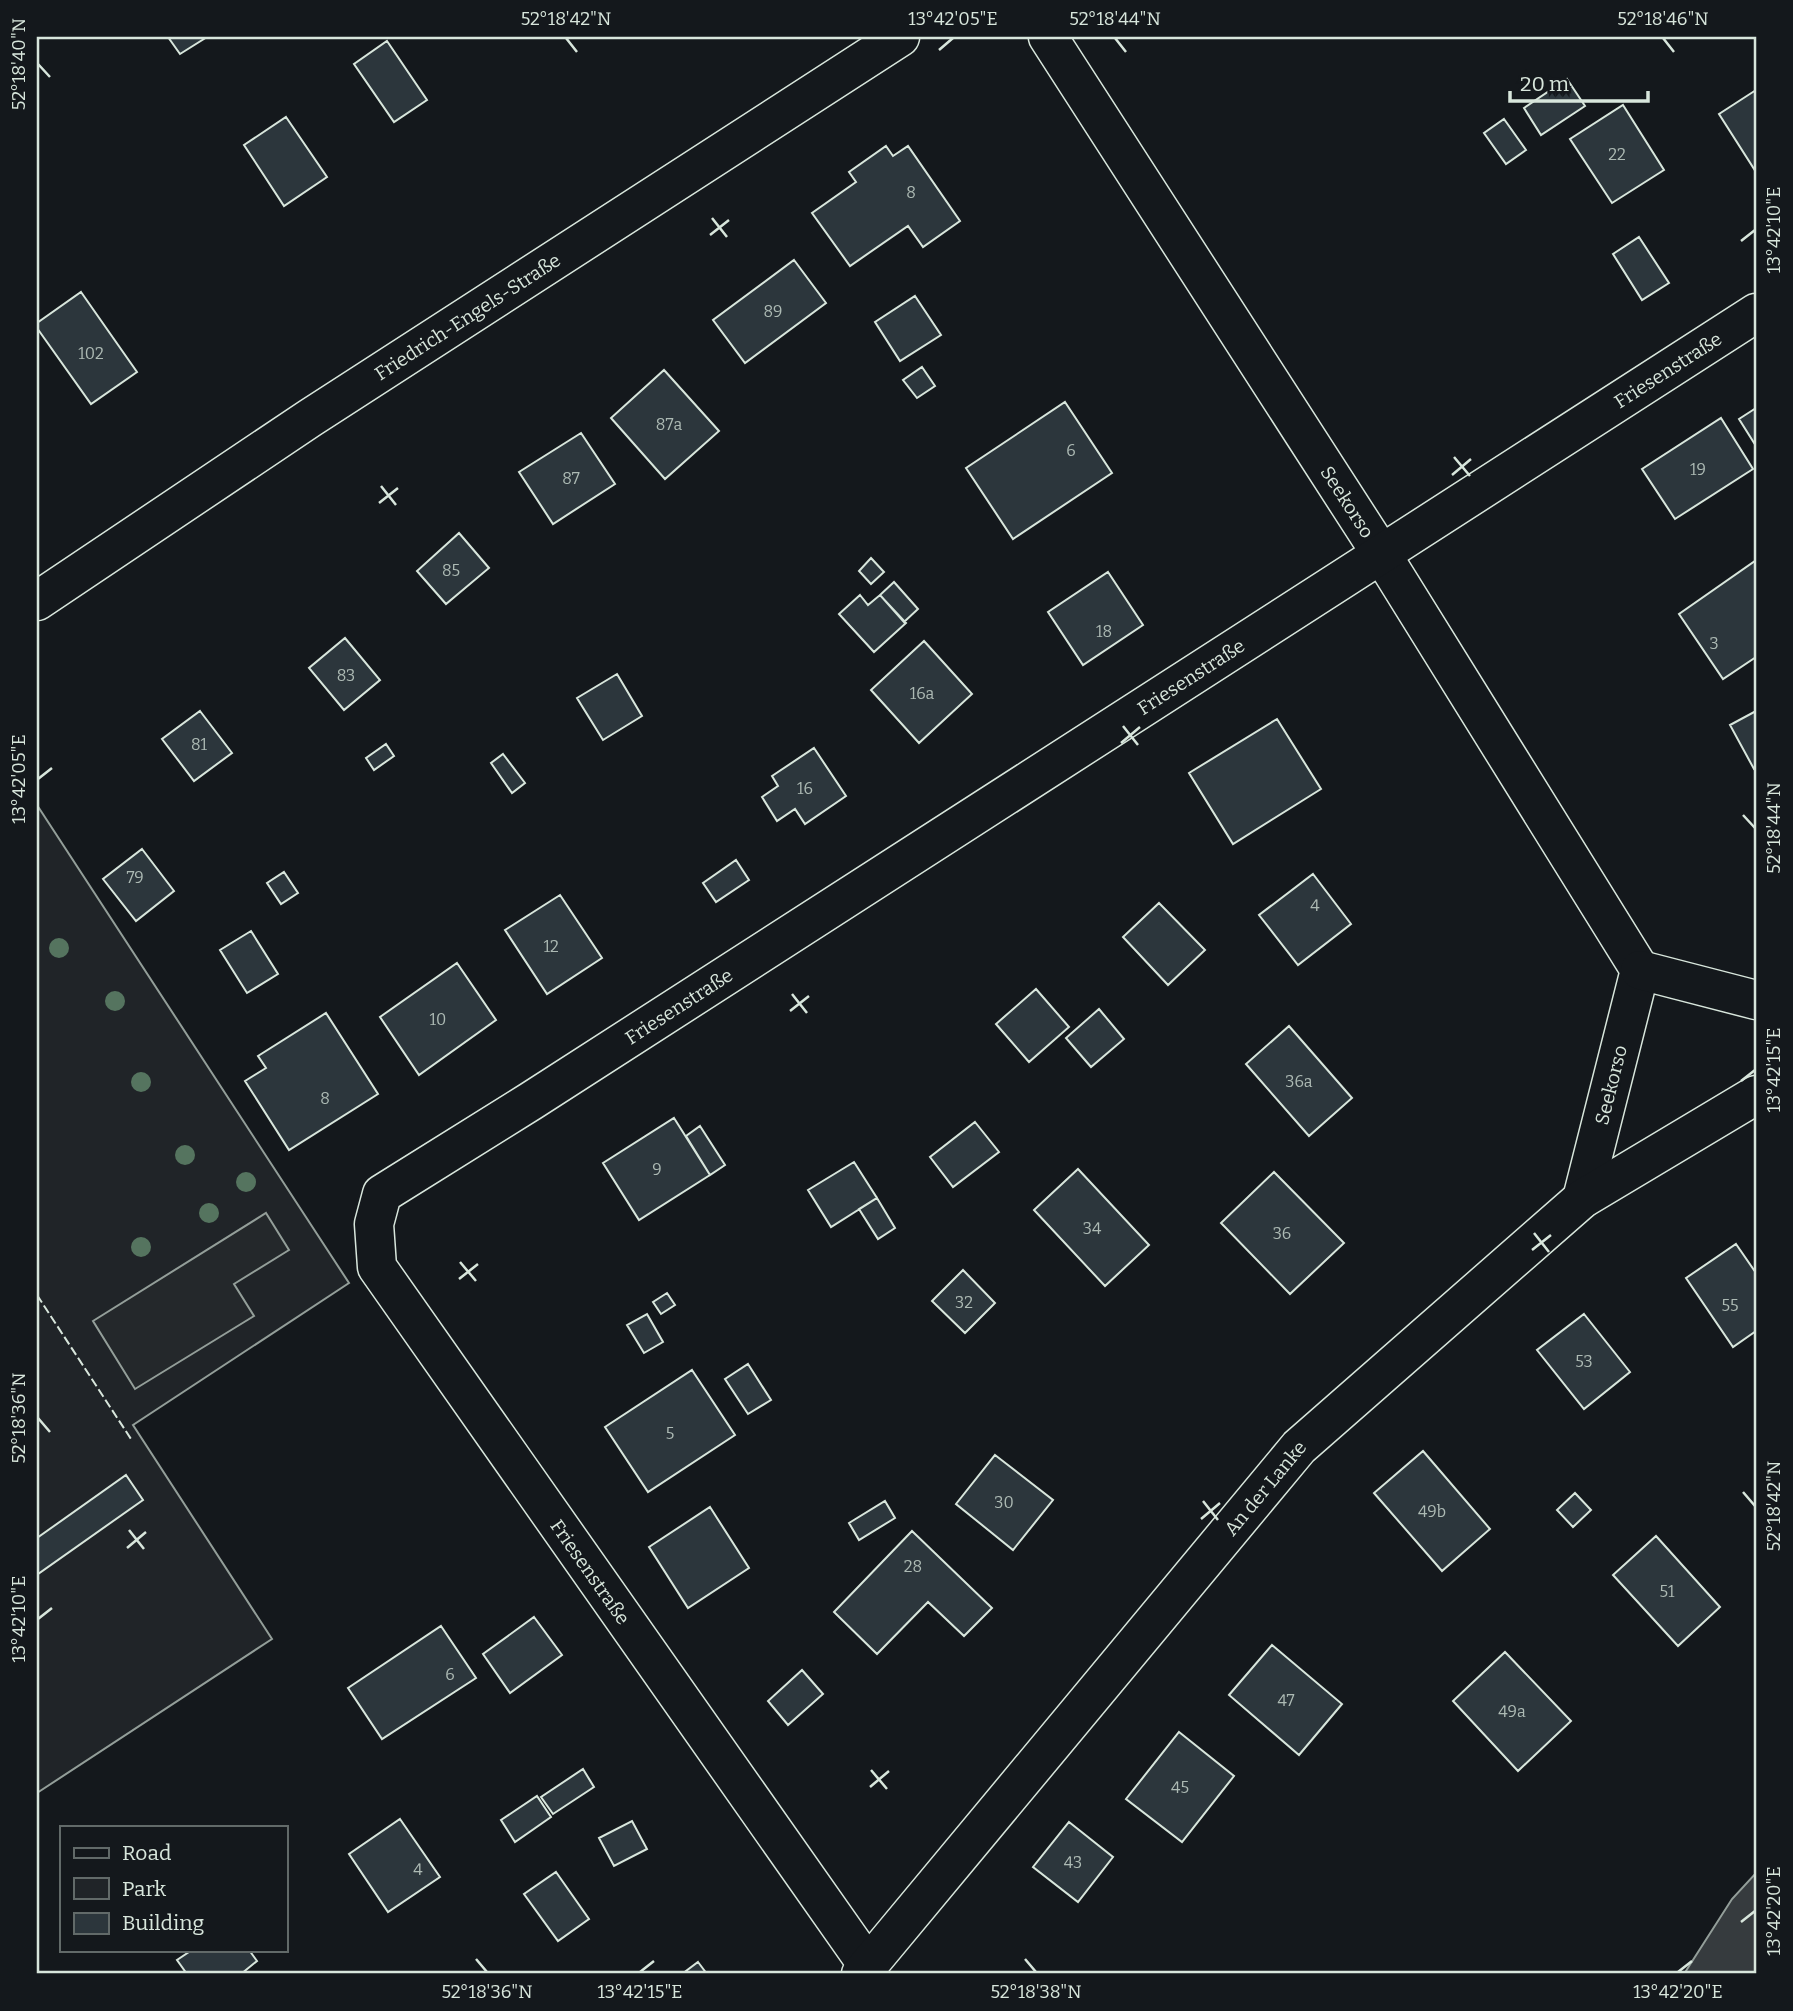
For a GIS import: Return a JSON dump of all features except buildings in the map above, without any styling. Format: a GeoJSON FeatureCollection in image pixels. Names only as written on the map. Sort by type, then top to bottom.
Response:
{"type":"FeatureCollection","features":[{"type":"Feature","properties":{"kind":"street","name":"Friedrich-Engels-Straße"},"geometry":{"type":"LineString","coordinates":[[37,601],[310,418],[900,37]]}},
{"type":"Feature","properties":{"kind":"street","name":"Seekorso"},"geometry":{"type":"LineString","coordinates":[[1048,37],[1382,555],[1640,970],[1583,1199]]}},
{"type":"Feature","properties":{"kind":"street","name":"Friesenstraße"},"geometry":{"type":"LineString","coordinates":[[865,1970],[377,1266],[374,1224],[382,1194],[531,1101],[1756,313]]}},
{"type":"Feature","properties":{"kind":"street"},"geometry":{"type":"LineString","coordinates":[[1640,970],[1756,1000]]}},
{"type":"Feature","properties":{"kind":"street","name":"An der Lanke"},"geometry":{"type":"LineString","coordinates":[[865,1970],[1298,1447],[1583,1199],[1756,1095]]}},
{"type":"Feature","properties":{"kind":"green space"},"geometry":{"type":"Polygon","coordinates":[[[37,805],[349,1283],[133,1425],[272,1639],[37,1793],[37,805]]]}},
{"type":"Feature","properties":{"kind":"shaded area"},"geometry":{"type":"Polygon","coordinates":[[[266,1213],[289,1250],[234,1284],[254,1316],[135,1389],[93,1321],[266,1213]]]}},
{"type":"Feature","properties":{"kind":"shaded area"},"geometry":{"type":"Polygon","coordinates":[[[1756,1873],[1756,1974],[1684,1974],[1732,1899],[1756,1873]]]}},
{"type":"Feature","properties":{"kind":"fence"},"geometry":{"type":"LineString","coordinates":[[37,1295],[131,1439]]}}]}
